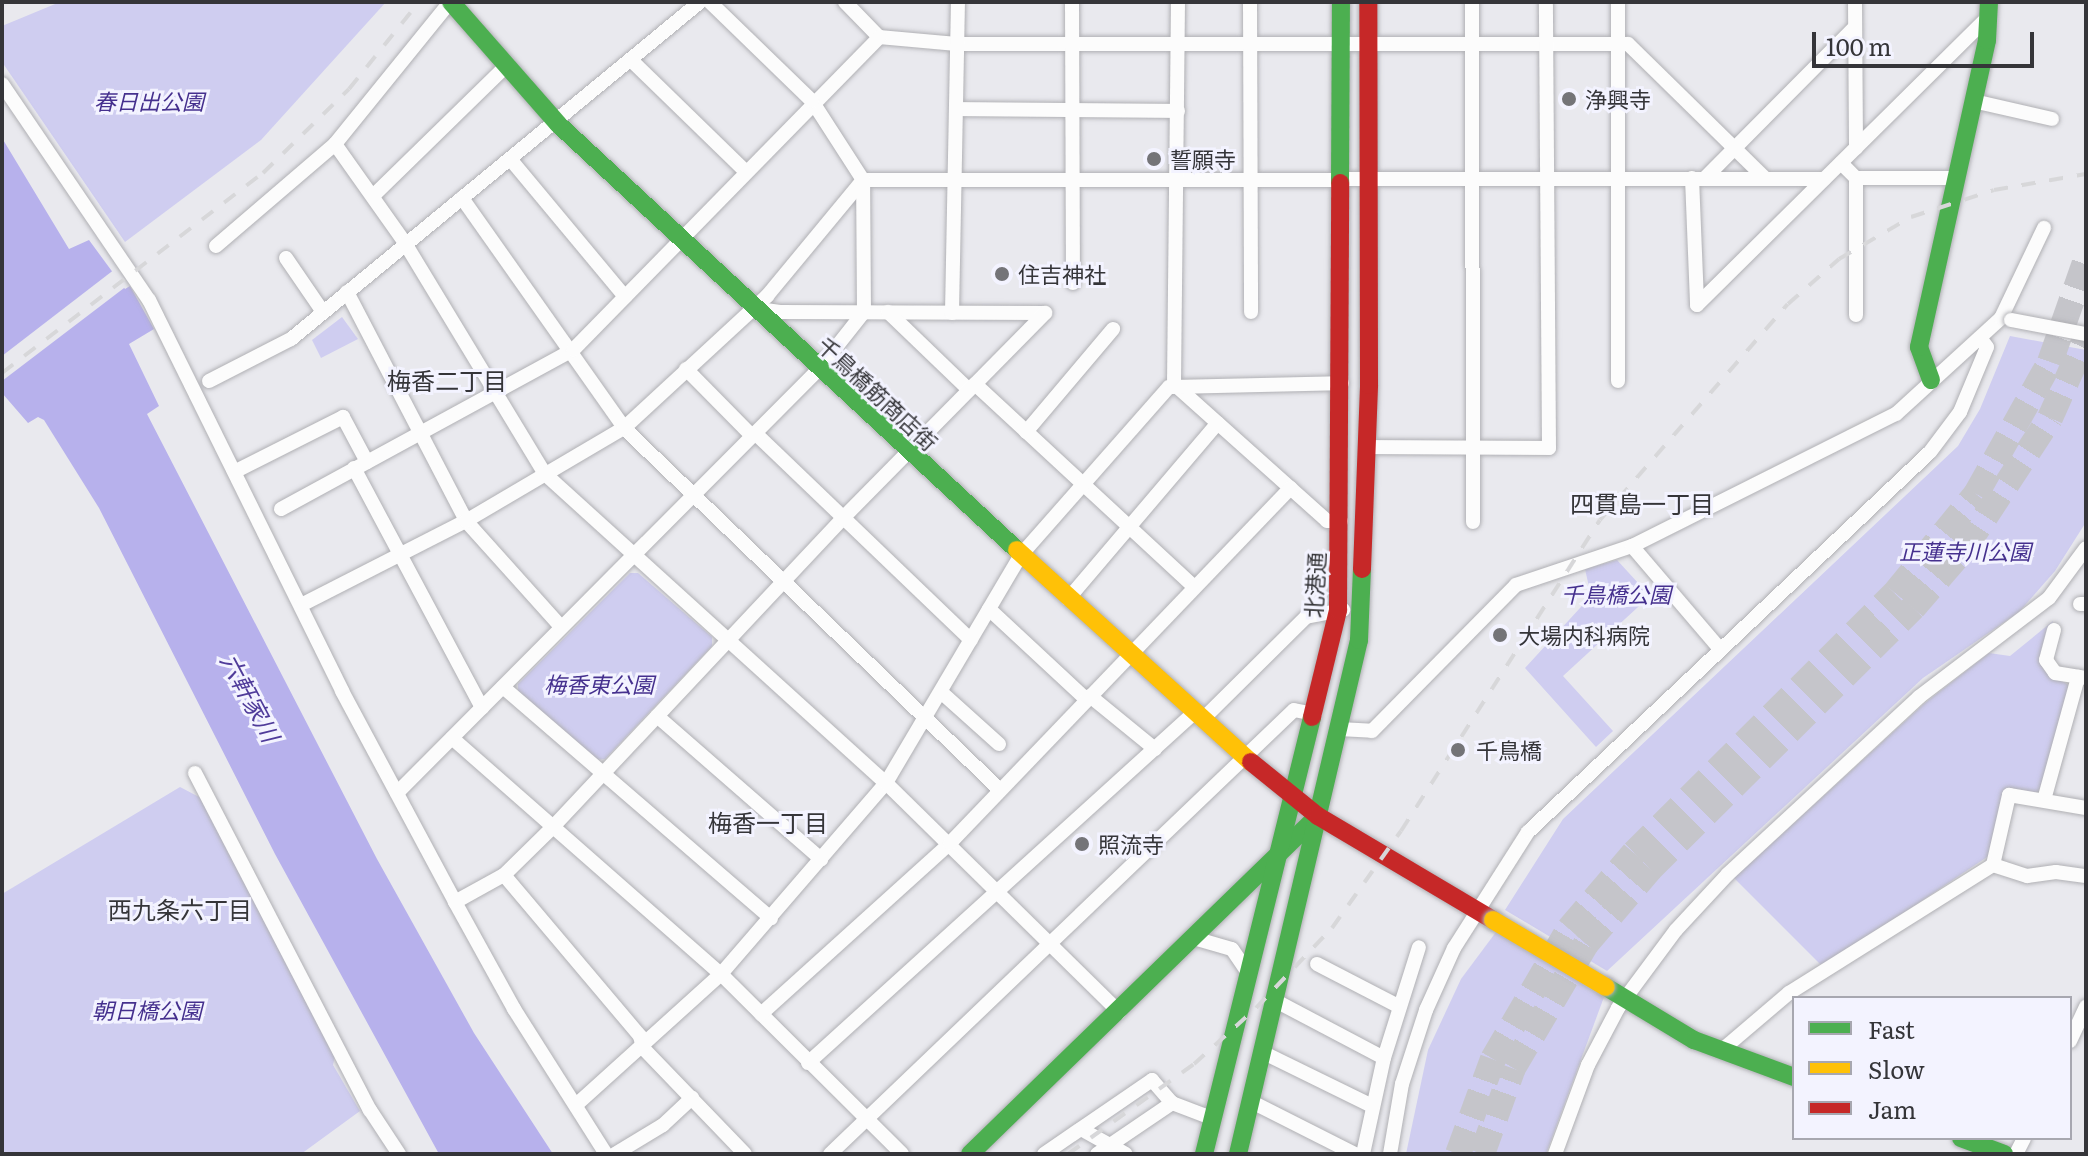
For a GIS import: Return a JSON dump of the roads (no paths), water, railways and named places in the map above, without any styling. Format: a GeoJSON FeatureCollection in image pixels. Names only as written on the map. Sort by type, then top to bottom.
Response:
{"type":"FeatureCollection","features":[{"type":"Feature","properties":{"kind":"street","name":"千鳥橋筋商店街"},"geometry":{"type":"LineString","coordinates":[[451,2],[558,124],[751,308],[1243,756],[1318,816],[1485,915]]}},
{"type":"Feature","properties":{"kind":"street"},"geometry":{"type":"LineString","coordinates":[[216,246],[335,144],[451,2]]}},
{"type":"Feature","properties":{"kind":"street"},"geometry":{"type":"LineString","coordinates":[[209,381],[291,339],[405,243],[558,124],[700,2]]}},
{"type":"Feature","properties":{"kind":"street"},"geometry":{"type":"LineString","coordinates":[[397,793],[818,370],[864,312],[863,180],[812,101],[710,2]]}},
{"type":"Feature","properties":{"kind":"street"},"geometry":{"type":"LineString","coordinates":[[845,2],[879,37],[957,44],[1178,40],[1367,45],[1628,44],[1765,178]]}},
{"type":"Feature","properties":{"kind":"street"},"geometry":{"type":"LineString","coordinates":[[952,313],[958,2]]}},
{"type":"Feature","properties":{"kind":"street"},"geometry":{"type":"LineString","coordinates":[[1072,2],[1073,283]]}},
{"type":"Feature","properties":{"kind":"street"},"geometry":{"type":"LineString","coordinates":[[576,1105],[643,1048],[721,974],[886,783],[1020,556],[1174,384],[1179,182],[1178,2]]}},
{"type":"Feature","properties":{"kind":"street"},"geometry":{"type":"LineString","coordinates":[[1250,2],[1251,312]]}},
{"type":"Feature","properties":{"kind":"street","name":"北港通"},"geometry":{"type":"LineString","coordinates":[[1204,1154],[1250,979],[1338,610],[1342,383],[1341,2]]}},
{"type":"Feature","properties":{"kind":"street"},"geometry":{"type":"LineString","coordinates":[[1242,1152],[1250,1101],[1339,729],[1362,610],[1367,447],[1368,2]]}},
{"type":"Feature","properties":{"kind":"street"},"geometry":{"type":"LineString","coordinates":[[1472,2],[1473,522]]}},
{"type":"Feature","properties":{"kind":"street"},"geometry":{"type":"LineString","coordinates":[[1367,447],[1549,448],[1546,2]]}},
{"type":"Feature","properties":{"kind":"street"},"geometry":{"type":"LineString","coordinates":[[1618,2],[1618,381]]}},
{"type":"Feature","properties":{"kind":"street"},"geometry":{"type":"LineString","coordinates":[[1855,2],[1856,148]]}},
{"type":"Feature","properties":{"kind":"street"},"geometry":{"type":"LineString","coordinates":[[1855,27],[1735,148],[1699,178],[1697,305],[1856,148],[1989,8]]}},
{"type":"Feature","properties":{"kind":"street"},"geometry":{"type":"LineString","coordinates":[[1931,380],[1919,347],[1973,101],[1989,8]]}},
{"type":"Feature","properties":{"kind":"street"},"geometry":{"type":"LineString","coordinates":[[281,509],[573,350],[812,101],[879,37]]}},
{"type":"Feature","properties":{"kind":"street"},"geometry":{"type":"LineString","coordinates":[[631,60],[745,171]]}},
{"type":"Feature","properties":{"kind":"street"},"geometry":{"type":"LineString","coordinates":[[373,196],[506,66]]}},
{"type":"Feature","properties":{"kind":"street"},"geometry":{"type":"LineString","coordinates":[[2,84],[149,300],[301,605],[455,902],[606,1154]]}},
{"type":"Feature","properties":{"kind":"street"},"geometry":{"type":"LineString","coordinates":[[1973,101],[2052,119]]}},
{"type":"Feature","properties":{"kind":"street"},"geometry":{"type":"LineString","coordinates":[[956,109],[1178,111]]}},
{"type":"Feature","properties":{"kind":"street"},"geometry":{"type":"LineString","coordinates":[[335,144],[405,243],[545,474],[886,783],[1001,891],[1119,1012]]}},
{"type":"Feature","properties":{"kind":"street"},"geometry":{"type":"LineString","coordinates":[[511,160],[625,297]]}},
{"type":"Feature","properties":{"kind":"street"},"geometry":{"type":"LineString","coordinates":[[1841,163],[1856,178],[1957,178]]}},
{"type":"Feature","properties":{"kind":"street"},"geometry":{"type":"LineString","coordinates":[[301,605],[466,521],[624,428],[751,308],[863,180],[1340,183],[1368,177],[1824,179]]}},
{"type":"Feature","properties":{"kind":"street"},"geometry":{"type":"LineString","coordinates":[[1856,178],[1856,315]]}},
{"type":"Feature","properties":{"kind":"street"},"geometry":{"type":"LineString","coordinates":[[462,198],[573,350],[624,428],[999,789]]}},
{"type":"Feature","properties":{"kind":"street"},"geometry":{"type":"LineString","coordinates":[[1339,729],[1372,731],[1516,585],[1632,546],[1875,428],[2006,319],[2044,228]]}},
{"type":"Feature","properties":{"kind":"street"},"geometry":{"type":"LineString","coordinates":[[286,258],[323,312]]}},
{"type":"Feature","properties":{"kind":"street"},"geometry":{"type":"LineString","coordinates":[[347,292],[466,521],[561,627]]}},
{"type":"Feature","properties":{"kind":"street"},"geometry":{"type":"LineString","coordinates":[[455,902],[504,875],[551,829],[841,520],[1045,313],[751,308]]}},
{"type":"Feature","properties":{"kind":"street"},"geometry":{"type":"LineString","coordinates":[[888,312],[1026,432],[1194,587]]}},
{"type":"Feature","properties":{"kind":"street"},"geometry":{"type":"LineString","coordinates":[[2006,319],[2086,334]]}},
{"type":"Feature","properties":{"kind":"street"},"geometry":{"type":"LineString","coordinates":[[1026,432],[1113,329]]}},
{"type":"Feature","properties":{"kind":"street"},"geometry":{"type":"LineString","coordinates":[[1390,1154],[1411,1055],[1454,948],[1485,915],[1546,810],[1949,432],[1987,347],[1980,338]]}},
{"type":"Feature","properties":{"kind":"street"},"geometry":{"type":"LineString","coordinates":[[686,369],[841,520],[971,640]]}},
{"type":"Feature","properties":{"kind":"street"},"geometry":{"type":"LineString","coordinates":[[1174,384],[1342,383]]}},
{"type":"Feature","properties":{"kind":"street"},"geometry":{"type":"LineString","coordinates":[[1174,384],[1327,521],[1341,521]]}},
{"type":"Feature","properties":{"kind":"street"},"geometry":{"type":"LineString","coordinates":[[236,471],[343,417],[397,556],[482,708]]}},
{"type":"Feature","properties":{"kind":"street"},"geometry":{"type":"LineString","coordinates":[[1068,599],[1218,423]]}},
{"type":"Feature","properties":{"kind":"street"},"geometry":{"type":"LineString","coordinates":[[761,1014],[950,843],[1290,488]]}},
{"type":"Feature","properties":{"kind":"street"},"geometry":{"type":"LineString","coordinates":[[1632,546],[1719,648]]}},
{"type":"Feature","properties":{"kind":"street"},"geometry":{"type":"LineString","coordinates":[[1555,1154],[1588,1065],[1625,998],[1676,930],[1728,874],[1919,697],[1986,642],[2024,621],[2049,598],[2086,548]]}},
{"type":"Feature","properties":{"kind":"street"},"geometry":{"type":"LineString","coordinates":[[989,609],[1088,698],[1155,749]]}},
{"type":"Feature","properties":{"kind":"street"},"geometry":{"type":"LineString","coordinates":[[808,1063],[1155,749],[1199,716],[1306,617],[1338,610],[1362,610]]}},
{"type":"Feature","properties":{"kind":"street"},"geometry":{"type":"LineString","coordinates":[[2044,800],[2082,677],[2055,673],[2046,660],[2054,630]]}},
{"type":"Feature","properties":{"kind":"street"},"geometry":{"type":"LineString","coordinates":[[503,687],[771,918]]}},
{"type":"Feature","properties":{"kind":"street"},"geometry":{"type":"LineString","coordinates":[[941,692],[999,744]]}},
{"type":"Feature","properties":{"kind":"street"},"geometry":{"type":"LineString","coordinates":[[830,1154],[1243,756],[1294,710],[1315,714]]}},
{"type":"Feature","properties":{"kind":"street"},"geometry":{"type":"LineString","coordinates":[[657,716],[821,859]]}},
{"type":"Feature","properties":{"kind":"street"},"geometry":{"type":"LineString","coordinates":[[452,738],[551,829],[721,974],[902,1154]]}},
{"type":"Feature","properties":{"kind":"street"},"geometry":{"type":"LineString","coordinates":[[195,773],[370,1110],[399,1154]]}},
{"type":"Feature","properties":{"kind":"street"},"geometry":{"type":"LineString","coordinates":[[1722,1050],[1789,993],[1993,865],[2009,795],[2085,805]]}},
{"type":"Feature","properties":{"kind":"street"},"geometry":{"type":"LineString","coordinates":[[970,1154],[1197,939],[1318,816]]}},
{"type":"Feature","properties":{"kind":"street"},"geometry":{"type":"LineString","coordinates":[[1993,865],[2027,876],[2056,872],[2086,876]]}},
{"type":"Feature","properties":{"kind":"street"},"geometry":{"type":"LineString","coordinates":[[504,875],[640,1036],[643,1048],[745,1154]]}},
{"type":"Feature","properties":{"kind":"street"},"geometry":{"type":"LineString","coordinates":[[1485,915],[1694,1040],[1792,1076]]}},
{"type":"Feature","properties":{"kind":"street"},"geometry":{"type":"LineString","coordinates":[[1197,939],[1232,949],[1250,979]]}},
{"type":"Feature","properties":{"kind":"street"},"geometry":{"type":"LineString","coordinates":[[1363,1154],[1384,1058],[1419,947]]}},
{"type":"Feature","properties":{"kind":"street"},"geometry":{"type":"LineString","coordinates":[[1317,964],[1400,1007]]}},
{"type":"Feature","properties":{"kind":"street"},"geometry":{"type":"LineString","coordinates":[[1274,1000],[1384,1058]]}},
{"type":"Feature","properties":{"kind":"street"},"geometry":{"type":"LineString","coordinates":[[2072,1037],[2086,1006]]}},
{"type":"Feature","properties":{"kind":"street"},"geometry":{"type":"LineString","coordinates":[[1262,1052],[1372,1106]]}},
{"type":"Feature","properties":{"kind":"street"},"geometry":{"type":"LineString","coordinates":[[1044,1154],[1152,1080],[1172,1103],[1214,1119]]}},
{"type":"Feature","properties":{"kind":"street"},"geometry":{"type":"LineString","coordinates":[[615,1154],[663,1125],[692,1098]]}},
{"type":"Feature","properties":{"kind":"street"},"geometry":{"type":"LineString","coordinates":[[1250,1101],[1355,1154]]}},
{"type":"Feature","properties":{"kind":"street"},"geometry":{"type":"LineString","coordinates":[[1104,1150],[1172,1103]]}},
{"type":"Feature","properties":{"kind":"street"},"geometry":{"type":"LineString","coordinates":[[1081,1129],[1104,1150],[1126,1154]]}},
{"type":"Feature","properties":{"kind":"street"},"geometry":{"type":"LineString","coordinates":[[1966,1140],[2004,1154]]}},
{"type":"Feature","properties":{"kind":"water","name":"六軒家川"},"geometry":{"type":"Polygon","coordinates":[[[2,138],[69,249],[89,240],[125,289],[130,286],[154,329],[129,344],[159,406],[147,414],[377,859],[474,1033],[553,1154],[439,1154],[275,854],[99,508],[44,420],[38,417],[28,423],[2,393],[2,138]]]}},
{"type":"Feature","properties":{"kind":"tunnel"},"geometry":{"type":"LineString","coordinates":[[1458,1154],[1493,1059],[1569,929],[1634,853],[1895,593],[1976,494],[2050,362],[2086,260]]}},
{"type":"Feature","properties":{"kind":"tunnel"},"geometry":{"type":"LineString","coordinates":[[1482,1154],[1513,1068],[1586,944],[1650,869],[1913,608],[1964,549],[2050,418],[2086,337]]}},
{"type":"Feature","properties":{"kind":"railway"},"geometry":{"type":"LineString","coordinates":[[2,373],[263,173],[349,89],[419,2]]}},
{"type":"Feature","properties":{"kind":"railway"},"geometry":{"type":"LineString","coordinates":[[1068,1154],[1194,1064],[1256,1008],[1332,928],[1401,831],[1600,520],[1788,304],[1839,259],[1911,217],[1994,190],[2086,174]]}},
{"type":"Feature","properties":{"kind":"place","name":"浄興寺"},"geometry":{"type":"Point","coordinates":[1569,99]}},
{"type":"Feature","properties":{"kind":"place","name":"誓願寺"},"geometry":{"type":"Point","coordinates":[1154,159]}},
{"type":"Feature","properties":{"kind":"place","name":"住吉神社"},"geometry":{"type":"Point","coordinates":[1002,274]}},
{"type":"Feature","properties":{"kind":"place","name":"大場内科病院"},"geometry":{"type":"Point","coordinates":[1500,635]}},
{"type":"Feature","properties":{"kind":"place","name":"千鳥橋"},"geometry":{"type":"Point","coordinates":[1458,750]}},
{"type":"Feature","properties":{"kind":"place","name":"照流寺"},"geometry":{"type":"Point","coordinates":[1082,844]}},
{"type":"Feature","properties":{"kind":"district","name":"梅香二丁目"},"geometry":{"type":"Point","coordinates":[447,380]}},
{"type":"Feature","properties":{"kind":"district","name":"四貫島一丁目"},"geometry":{"type":"Point","coordinates":[1642,503]}},
{"type":"Feature","properties":{"kind":"district","name":"梅香一丁目"},"geometry":{"type":"Point","coordinates":[768,822]}},
{"type":"Feature","properties":{"kind":"district","name":"西九条六丁目"},"geometry":{"type":"Point","coordinates":[180,909]}},
{"type":"Feature","properties":{"kind":"park label","name":"春日出公園"},"geometry":{"type":"Point","coordinates":[149,101]}},
{"type":"Feature","properties":{"kind":"park label","name":"正蓮寺川公園"},"geometry":{"type":"Point","coordinates":[1965,551]}},
{"type":"Feature","properties":{"kind":"park label","name":"千鳥橋公園"},"geometry":{"type":"Point","coordinates":[1616,594]}},
{"type":"Feature","properties":{"kind":"park label","name":"梅香東公園"},"geometry":{"type":"Point","coordinates":[599,684]}},
{"type":"Feature","properties":{"kind":"park label","name":"朝日橋公園"},"geometry":{"type":"Point","coordinates":[147,1010]}}]}
